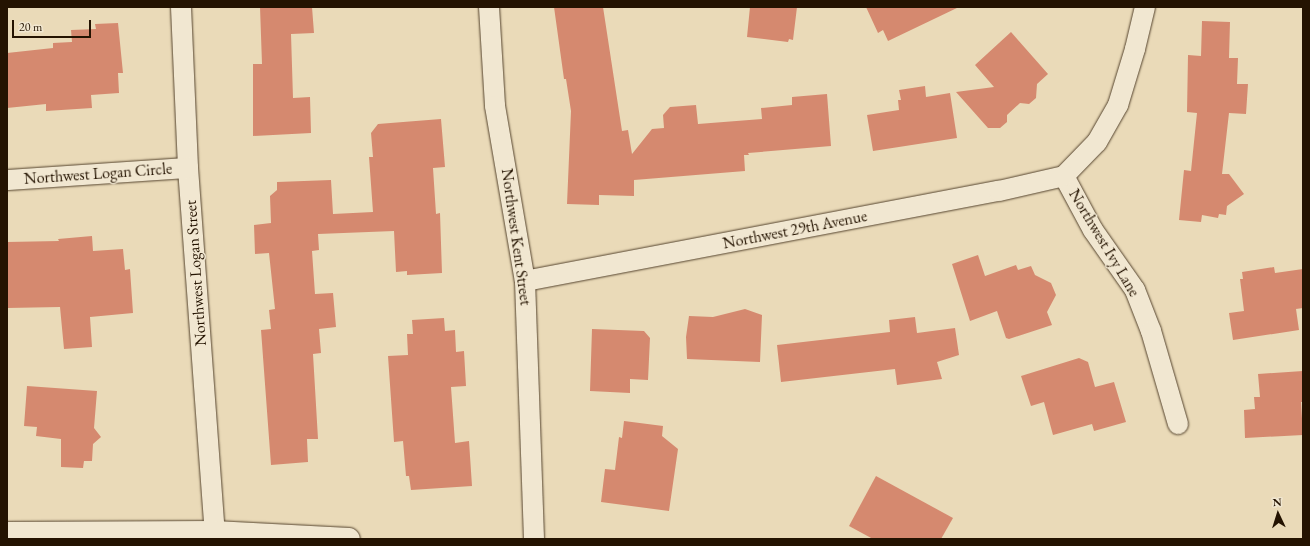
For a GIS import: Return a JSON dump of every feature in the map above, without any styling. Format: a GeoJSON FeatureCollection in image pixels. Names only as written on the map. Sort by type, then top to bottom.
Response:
{"type":"FeatureCollection","features":[{"type":"Feature","properties":{"kind":"street","name":"Northwest Logan Street"},"geometry":{"type":"LineString","coordinates":[[181,7],[188,168],[215,535]]}},
{"type":"Feature","properties":{"kind":"street","name":"Northwest Kent Street"},"geometry":{"type":"LineString","coordinates":[[489,7],[495,106],[526,281],[534,539]]}},
{"type":"Feature","properties":{"kind":"street","name":"Northwest Ivy Lane"},"geometry":{"type":"LineString","coordinates":[[1145,7],[1135,49],[1118,104],[1097,142],[1064,176],[1093,230],[1135,290],[1151,331],[1178,424]]}},
{"type":"Feature","properties":{"kind":"street","name":"Northwest Logan Circle"},"geometry":{"type":"LineString","coordinates":[[7,180],[188,168]]}},
{"type":"Feature","properties":{"kind":"street","name":"Northwest 29th Avenue"},"geometry":{"type":"LineString","coordinates":[[526,281],[999,191],[1064,176]]}},
{"type":"Feature","properties":{"kind":"street"},"geometry":{"type":"LineString","coordinates":[[7,533],[215,535],[349,539]]}},
{"type":"Feature","properties":{"kind":"building"},"geometry":{"type":"Polygon","coordinates":[[[260,7],[312,7],[314,33],[291,34],[293,98],[310,97],[311,133],[253,136],[253,64],[262,64],[260,7]]]}},
{"type":"Feature","properties":{"kind":"building"},"geometry":{"type":"Polygon","coordinates":[[[554,7],[603,7],[622,131],[628,130],[632,154],[652,129],[664,128],[663,115],[670,107],[696,105],[698,124],[762,119],[761,108],[792,105],[792,97],[827,94],[831,146],[748,153],[749,155],[744,155],[745,171],[634,180],[634,196],[599,195],[599,205],[567,204],[571,111],[566,79],[564,79],[554,7]]]}},
{"type":"Feature","properties":{"kind":"building"},"geometry":{"type":"Polygon","coordinates":[[[750,7],[797,7],[793,40],[789,39],[788,42],[747,37],[750,7]]]}},
{"type":"Feature","properties":{"kind":"building"},"geometry":{"type":"Polygon","coordinates":[[[866,7],[959,7],[888,41],[883,30],[878,33],[866,7]]]}},
{"type":"Feature","properties":{"kind":"building"},"geometry":{"type":"Polygon","coordinates":[[[1202,21],[1230,22],[1229,58],[1238,58],[1237,84],[1248,84],[1246,114],[1229,113],[1222,174],[1229,174],[1244,194],[1227,206],[1226,215],[1219,214],[1218,218],[1202,215],[1201,222],[1179,220],[1184,170],[1191,171],[1197,113],[1187,112],[1188,55],[1201,56],[1202,21]]]}},
{"type":"Feature","properties":{"kind":"building"},"geometry":{"type":"Polygon","coordinates":[[[118,23],[123,73],[118,73],[119,93],[91,95],[92,108],[46,111],[46,104],[7,108],[7,53],[53,48],[53,43],[72,42],[71,30],[96,29],[95,24],[118,23]]]}},
{"type":"Feature","properties":{"kind":"building"},"geometry":{"type":"Polygon","coordinates":[[[1011,32],[1048,74],[1037,84],[1036,98],[1029,104],[1020,103],[1007,115],[1007,122],[1000,128],[988,128],[956,92],[994,87],[975,65],[1011,32]]]}},
{"type":"Feature","properties":{"kind":"building"},"geometry":{"type":"Polygon","coordinates":[[[925,86],[926,97],[950,93],[957,138],[873,151],[867,115],[899,110],[898,100],[901,100],[899,90],[925,86]]]}},
{"type":"Feature","properties":{"kind":"building"},"geometry":{"type":"Polygon","coordinates":[[[441,119],[445,167],[433,168],[436,214],[440,213],[442,273],[407,275],[407,271],[396,272],[394,231],[318,234],[319,250],[312,251],[315,294],[333,293],[336,327],[319,329],[321,353],[313,354],[318,439],[307,439],[308,462],[271,465],[261,330],[271,329],[269,310],[275,309],[269,253],[255,254],[254,225],[271,223],[270,196],[277,190],[277,182],[331,180],[333,214],[373,212],[369,157],[373,157],[371,133],[378,124],[441,119]]]}},
{"type":"Feature","properties":{"kind":"building"},"geometry":{"type":"Polygon","coordinates":[[[92,236],[93,251],[123,249],[125,270],[130,269],[133,313],[90,317],[92,347],[64,349],[60,307],[7,308],[7,242],[59,241],[58,239],[92,236]]]}},
{"type":"Feature","properties":{"kind":"building"},"geometry":{"type":"Polygon","coordinates":[[[978,255],[985,276],[1016,265],[1018,270],[1031,266],[1035,275],[1051,283],[1056,295],[1047,312],[1052,325],[1009,339],[1006,338],[997,311],[970,321],[952,264],[978,255]]]}},
{"type":"Feature","properties":{"kind":"building"},"geometry":{"type":"Polygon","coordinates":[[[1274,267],[1275,273],[1303,269],[1303,308],[1296,309],[1299,330],[1233,340],[1229,313],[1244,311],[1240,279],[1243,279],[1242,272],[1274,267]]]}},
{"type":"Feature","properties":{"kind":"building"},"geometry":{"type":"Polygon","coordinates":[[[745,309],[762,315],[760,362],[687,359],[686,337],[689,316],[713,317],[745,309]]]}},
{"type":"Feature","properties":{"kind":"building"},"geometry":{"type":"Polygon","coordinates":[[[915,317],[917,333],[955,328],[959,355],[937,362],[942,379],[897,385],[895,369],[781,382],[777,345],[890,332],[889,320],[915,317]]]}},
{"type":"Feature","properties":{"kind":"building"},"geometry":{"type":"Polygon","coordinates":[[[444,318],[445,331],[455,330],[456,352],[464,351],[466,386],[451,387],[455,443],[469,441],[472,486],[411,490],[409,476],[406,476],[403,441],[394,442],[388,356],[408,355],[407,334],[413,334],[412,320],[444,318]]]}},
{"type":"Feature","properties":{"kind":"building"},"geometry":{"type":"Polygon","coordinates":[[[592,329],[644,331],[650,338],[648,380],[630,379],[630,393],[590,391],[592,329]]]}},
{"type":"Feature","properties":{"kind":"building"},"geometry":{"type":"Polygon","coordinates":[[[1079,358],[1088,362],[1095,387],[1114,382],[1126,422],[1094,431],[1092,424],[1053,435],[1044,402],[1031,406],[1021,376],[1079,358]]]}},
{"type":"Feature","properties":{"kind":"building"},"geometry":{"type":"Polygon","coordinates":[[[1303,371],[1303,402],[1301,402],[1303,435],[1245,438],[1244,410],[1255,409],[1254,397],[1260,397],[1258,374],[1303,371]]]}},
{"type":"Feature","properties":{"kind":"building"},"geometry":{"type":"Polygon","coordinates":[[[27,386],[97,391],[94,428],[101,437],[93,444],[92,461],[84,461],[83,468],[61,467],[61,439],[36,436],[37,427],[24,426],[27,386]]]}},
{"type":"Feature","properties":{"kind":"building"},"geometry":{"type":"Polygon","coordinates":[[[624,421],[663,426],[662,436],[678,449],[669,511],[601,502],[605,469],[615,470],[619,437],[622,438],[624,421]]]}},
{"type":"Feature","properties":{"kind":"building"},"geometry":{"type":"Polygon","coordinates":[[[876,476],[953,518],[941,539],[873,539],[849,526],[876,476]]]}}]}
